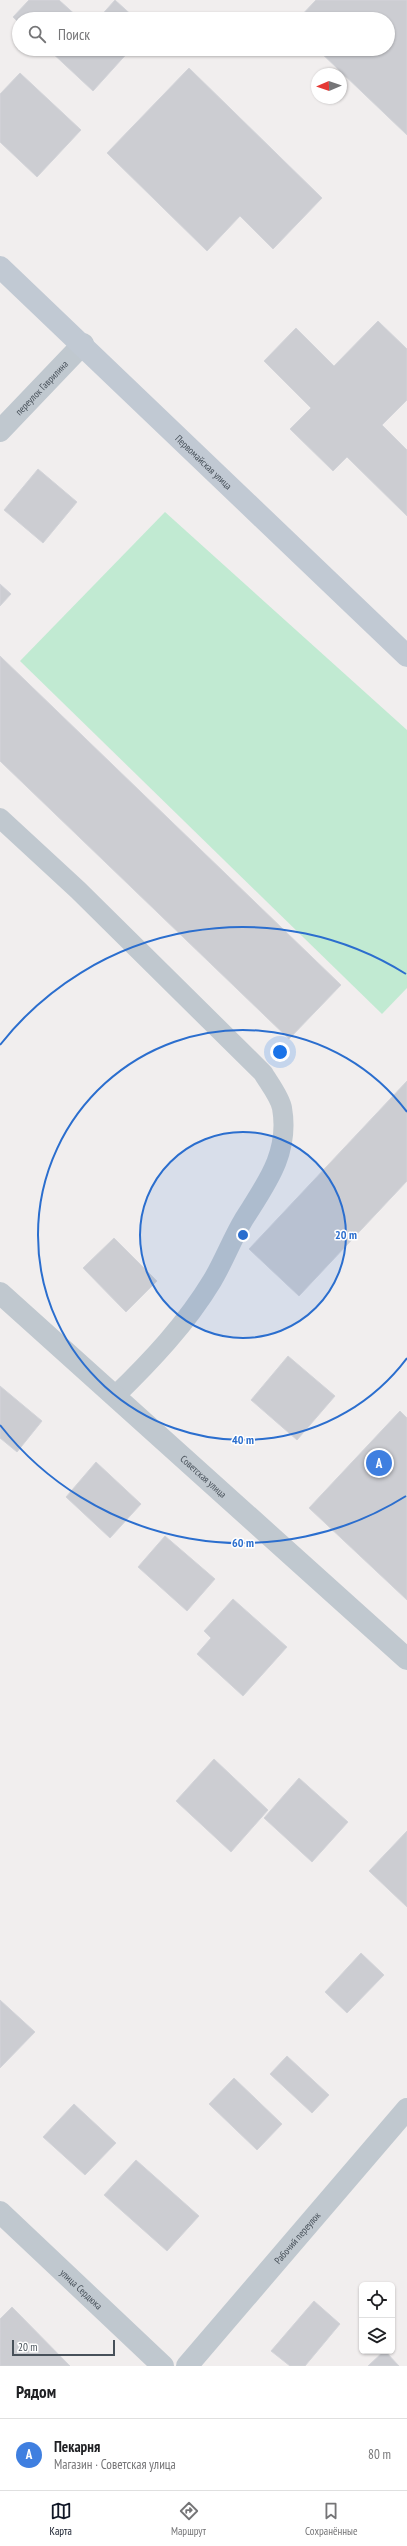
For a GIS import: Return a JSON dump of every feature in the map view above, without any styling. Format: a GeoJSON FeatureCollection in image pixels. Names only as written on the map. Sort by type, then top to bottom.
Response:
{"type":"FeatureCollection","features":[{"type":"Feature","properties":{"kind":"main road","name":"Первомайская улица"},"geometry":{"type":"LineString","coordinates":[[0,267],[83,344],[407,656]]}},
{"type":"Feature","properties":{"kind":"street","name":"переулок Гаврилина"},"geometry":{"type":"LineString","coordinates":[[0,431],[83,344]]}},
{"type":"Feature","properties":{"kind":"street","name":"Советская улица"},"geometry":{"type":"LineString","coordinates":[[0,1293],[407,1658]]}},
{"type":"Feature","properties":{"kind":"street","name":"Рабочий переулок"},"geometry":{"type":"LineString","coordinates":[[187,2366],[407,2109]]}},
{"type":"Feature","properties":{"kind":"street","name":"улица Сердюка"},"geometry":{"type":"LineString","coordinates":[[0,2212],[163,2366]]}},
{"type":"Feature","properties":{"kind":"lane"},"geometry":{"type":"LineString","coordinates":[[0,818],[78,890],[263,1073],[282,1107],[282,1132],[277,1165],[266,1186],[243,1220],[211,1282],[185,1321],[154,1356],[115,1396]]}},
{"type":"Feature","properties":{"kind":"green space"},"geometry":{"type":"Polygon","coordinates":[[[165,512],[407,730],[407,988],[382,1014],[20,661],[165,512]]]}},
{"type":"Feature","properties":{"kind":"building"},"geometry":{"type":"Polygon","coordinates":[[[29,0],[59,0],[72,12],[18,12],[29,0]]]}},
{"type":"Feature","properties":{"kind":"building"},"geometry":{"type":"Polygon","coordinates":[[[115,0],[128,12],[104,12],[115,0]]]}},
{"type":"Feature","properties":{"kind":"building"},"geometry":{"type":"Polygon","coordinates":[[[316,0],[407,0],[407,135],[347,78],[347,68],[337,68],[324,56],[395,56],[395,12],[305,12],[316,0]]]}},
{"type":"Feature","properties":{"kind":"building"},"geometry":{"type":"Polygon","coordinates":[[[56,56],[125,56],[93,91],[56,56]]]}},
{"type":"Feature","properties":{"kind":"building"},"geometry":{"type":"Polygon","coordinates":[[[189,68],[322,198],[273,249],[240,216],[207,251],[107,153],[189,68]]]}},
{"type":"Feature","properties":{"kind":"building"},"geometry":{"type":"Polygon","coordinates":[[[20,73],[81,130],[37,177],[0,142],[0,94],[20,73]]]}},
{"type":"Feature","properties":{"kind":"building"},"geometry":{"type":"Polygon","coordinates":[[[378,321],[407,349],[407,400],[382,425],[407,450],[407,516],[347,457],[333,471],[290,429],[311,408],[264,361],[296,328],[334,366],[378,321]]]}},
{"type":"Feature","properties":{"kind":"building"},"geometry":{"type":"Polygon","coordinates":[[[38,469],[77,502],[43,543],[4,510],[38,469]]]}},
{"type":"Feature","properties":{"kind":"building"},"geometry":{"type":"Polygon","coordinates":[[[0,584],[11,594],[0,606],[0,584]]]}},
{"type":"Feature","properties":{"kind":"building"},"geometry":{"type":"Polygon","coordinates":[[[0,656],[341,985],[289,1039],[0,761],[0,656]]]}},
{"type":"Feature","properties":{"kind":"building"},"geometry":{"type":"Polygon","coordinates":[[[407,1081],[407,1181],[299,1296],[249,1249],[407,1081]]]}},
{"type":"Feature","properties":{"kind":"building"},"geometry":{"type":"Polygon","coordinates":[[[114,1238],[157,1281],[126,1312],[83,1268],[114,1238]]]}},
{"type":"Feature","properties":{"kind":"building"},"geometry":{"type":"Polygon","coordinates":[[[288,1356],[335,1396],[297,1440],[251,1400],[288,1356]]]}},
{"type":"Feature","properties":{"kind":"building"},"geometry":{"type":"Polygon","coordinates":[[[0,1386],[42,1421],[17,1452],[0,1438],[0,1386]]]}},
{"type":"Feature","properties":{"kind":"building"},"geometry":{"type":"Polygon","coordinates":[[[400,1411],[407,1418],[407,1600],[309,1508],[400,1411]]]}},
{"type":"Feature","properties":{"kind":"building"},"geometry":{"type":"Polygon","coordinates":[[[96,1462],[141,1504],[110,1538],[66,1497],[96,1462]]]}},
{"type":"Feature","properties":{"kind":"building"},"geometry":{"type":"Polygon","coordinates":[[[165,1536],[215,1579],[187,1611],[138,1567],[165,1536]]]}},
{"type":"Feature","properties":{"kind":"building"},"geometry":{"type":"Polygon","coordinates":[[[233,1599],[287,1647],[243,1696],[197,1654],[211,1638],[204,1631],[233,1599]]]}},
{"type":"Feature","properties":{"kind":"building"},"geometry":{"type":"Polygon","coordinates":[[[214,1759],[268,1810],[231,1852],[176,1801],[214,1759]]]}},
{"type":"Feature","properties":{"kind":"building"},"geometry":{"type":"Polygon","coordinates":[[[299,1778],[348,1822],[312,1862],[264,1818],[299,1778]]]}},
{"type":"Feature","properties":{"kind":"building"},"geometry":{"type":"Polygon","coordinates":[[[407,1831],[407,1907],[369,1871],[407,1831]]]}},
{"type":"Feature","properties":{"kind":"building"},"geometry":{"type":"Polygon","coordinates":[[[361,1953],[384,1975],[347,2013],[325,1992],[361,1953]]]}},
{"type":"Feature","properties":{"kind":"building"},"geometry":{"type":"Polygon","coordinates":[[[0,2000],[35,2032],[0,2068],[0,2000]]]}},
{"type":"Feature","properties":{"kind":"building"},"geometry":{"type":"Polygon","coordinates":[[[287,2056],[329,2095],[312,2113],[270,2074],[287,2056]]]}},
{"type":"Feature","properties":{"kind":"building"},"geometry":{"type":"Polygon","coordinates":[[[234,2078],[282,2124],[257,2150],[209,2104],[234,2078]]]}},
{"type":"Feature","properties":{"kind":"building"},"geometry":{"type":"Polygon","coordinates":[[[74,2104],[116,2143],[85,2175],[43,2137],[74,2104]]]}},
{"type":"Feature","properties":{"kind":"building"},"geometry":{"type":"Polygon","coordinates":[[[136,2160],[199,2216],[167,2251],[104,2195],[136,2160]]]}},
{"type":"Feature","properties":{"kind":"building"},"geometry":{"type":"Polygon","coordinates":[[[314,2301],[340,2324],[305,2366],[290,2366],[271,2351],[314,2301]]]}},
{"type":"Feature","properties":{"kind":"building"},"geometry":{"type":"Polygon","coordinates":[[[12,2307],[70,2366],[0,2366],[0,2319],[12,2307]]]}},
{"type":"Feature","properties":{"kind":"building"},"geometry":{"type":"Polygon","coordinates":[[[381,2354],[388,2354],[399,2366],[368,2366],[381,2354]]]}},
{"type":"Feature","properties":{"kind":"place","name":"Пекарня"},"geometry":{"type":"Point","coordinates":[379,1463]}}]}
